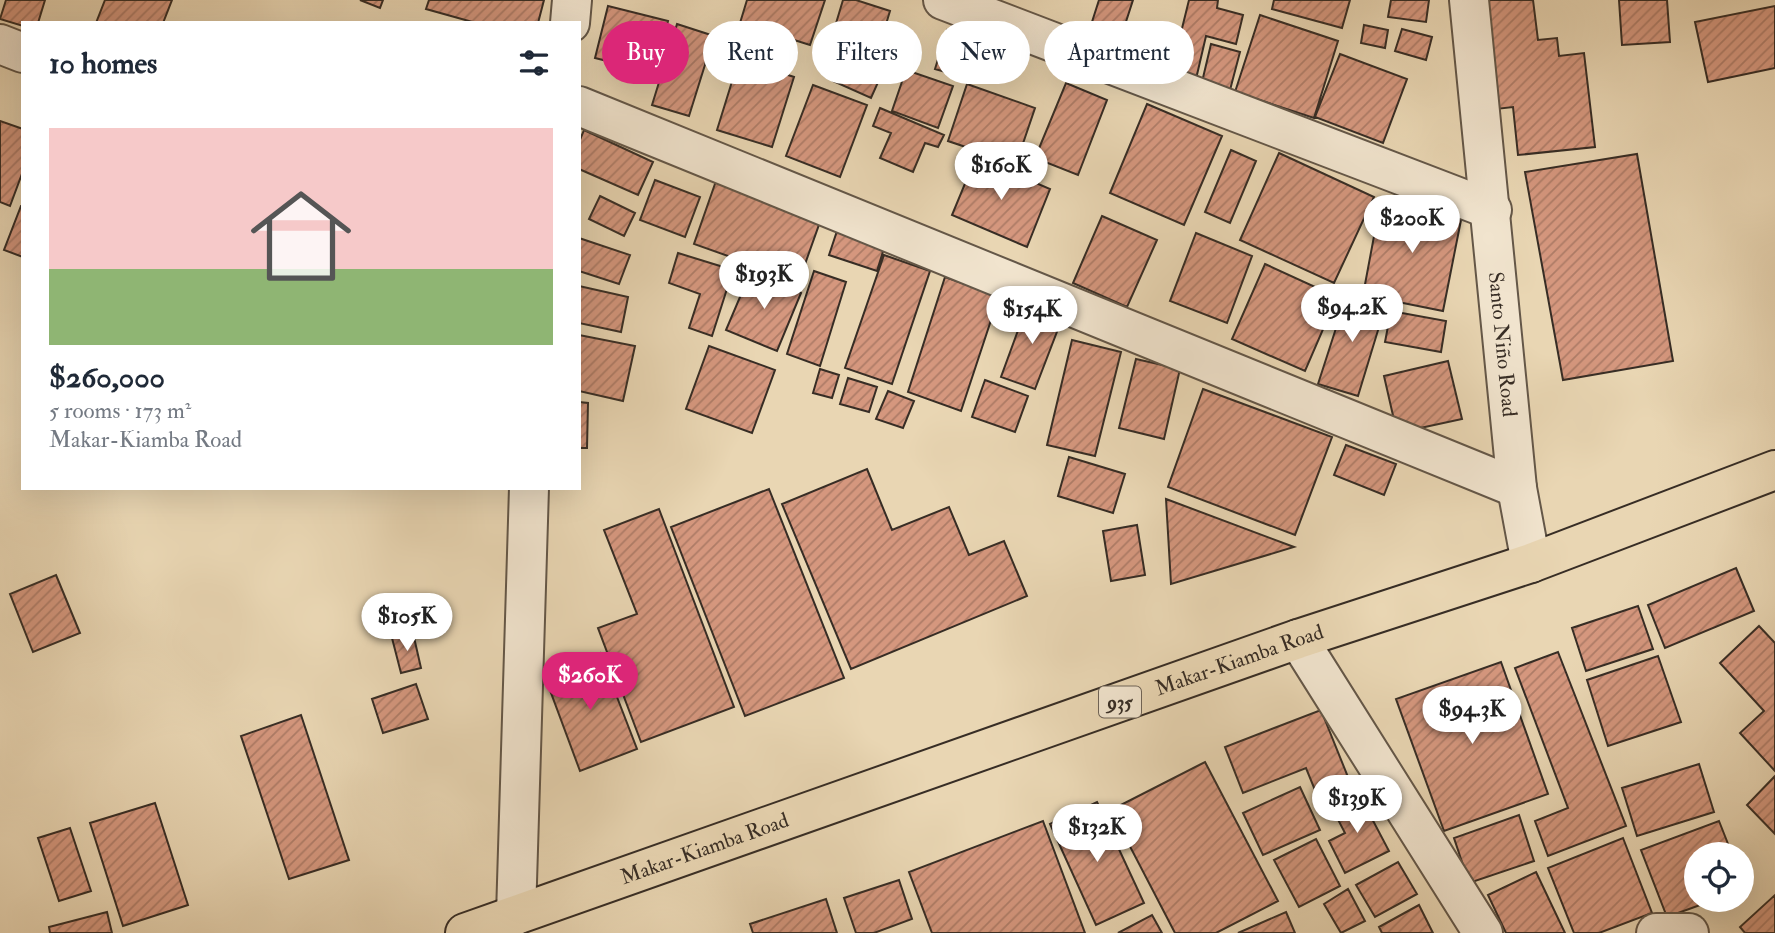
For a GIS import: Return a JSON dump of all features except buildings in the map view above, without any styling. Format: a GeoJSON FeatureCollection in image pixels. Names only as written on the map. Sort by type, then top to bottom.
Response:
{"type":"FeatureCollection","features":[{"type":"Feature","properties":{"kind":"main road","name":"Makar-Kiamba Road"},"geometry":{"type":"LineString","coordinates":[[465,933],[1298,639],[1531,563],[1775,470]]}},
{"type":"Feature","properties":{"kind":"street"},"geometry":{"type":"LineString","coordinates":[[570,21],[572,0]]}},
{"type":"Feature","properties":{"kind":"street"},"geometry":{"type":"LineString","coordinates":[[943,0],[1492,210]]}},
{"type":"Feature","properties":{"kind":"street","name":"Santo Niño Road"},"geometry":{"type":"LineString","coordinates":[[1469,0],[1492,210],[1517,488],[1531,563]]}},
{"type":"Feature","properties":{"kind":"street"},"geometry":{"type":"LineString","coordinates":[[0,44],[21,52]]}},
{"type":"Feature","properties":{"kind":"street"},"geometry":{"type":"LineString","coordinates":[[581,107],[1517,488]]}},
{"type":"Feature","properties":{"kind":"street"},"geometry":{"type":"LineString","coordinates":[[516,915],[528,490]]}},
{"type":"Feature","properties":{"kind":"street"},"geometry":{"type":"LineString","coordinates":[[1298,639],[1483,933]]}},
{"type":"Feature","properties":{"kind":"street"},"geometry":{"type":"LineString","coordinates":[[1656,933],[1689,933]]}}]}
